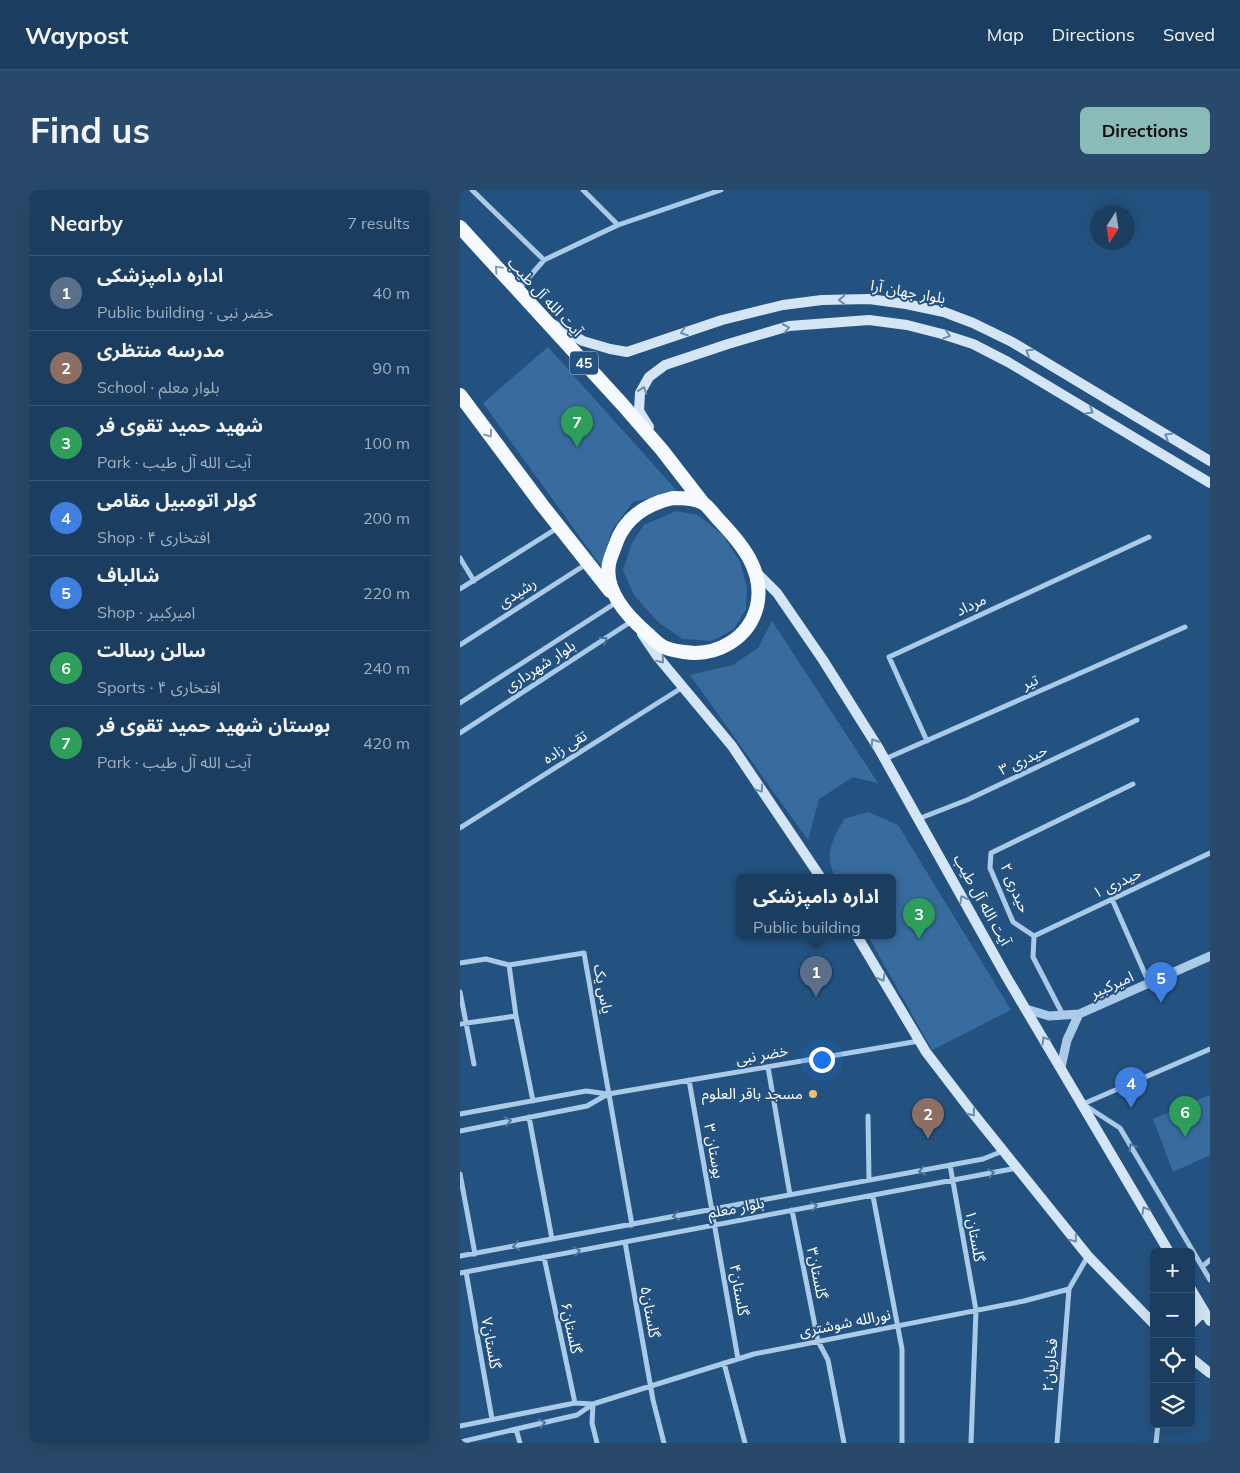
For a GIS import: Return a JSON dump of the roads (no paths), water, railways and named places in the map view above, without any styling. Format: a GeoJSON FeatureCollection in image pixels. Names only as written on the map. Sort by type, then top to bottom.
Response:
{"type":"FeatureCollection","features":[{"type":"Feature","properties":{"kind":"highway","name":"آیت الله آل طیب"},"geometry":{"type":"LineString","coordinates":[[460,227],[662,450],[703,503]]}},
{"type":"Feature","properties":{"kind":"highway"},"geometry":{"type":"LineString","coordinates":[[460,395],[617,602],[633,621],[663,647],[694,654],[726,646],[739,637],[754,616],[758,602],[756,572],[743,548],[703,503],[689,498],[673,498],[646,507],[624,526],[617,538],[609,564],[609,578],[617,602]]}},
{"type":"Feature","properties":{"kind":"main road","name":"بلوار جهان آرا"},"geometry":{"type":"LineString","coordinates":[[546,321],[583,340],[627,352],[722,320],[783,305],[822,300],[869,299],[944,312],[974,323],[1012,342],[1210,461]]}},
{"type":"Feature","properties":{"kind":"main road"},"geometry":{"type":"LineString","coordinates":[[662,450],[639,411],[640,393],[649,377],[665,365],[789,326],[869,320],[907,325],[973,344],[1008,362],[1210,483]]}},
{"type":"Feature","properties":{"kind":"main road","name":"آیت الله آل طیب"},"geometry":{"type":"LineString","coordinates":[[756,572],[777,593],[823,660],[885,760],[1006,976],[1167,1248]]}},
{"type":"Feature","properties":{"kind":"main road"},"geometry":{"type":"LineString","coordinates":[[633,621],[657,656],[732,746],[818,874]]}},
{"type":"Feature","properties":{"kind":"main road"},"geometry":{"type":"LineString","coordinates":[[859,939],[926,1052],[1088,1256],[1150,1320]]}},
{"type":"Feature","properties":{"kind":"main road"},"geometry":{"type":"LineString","coordinates":[[1194,1293],[1210,1321]]}},
{"type":"Feature","properties":{"kind":"main road"},"geometry":{"type":"LineString","coordinates":[[1195,1320],[1200,1315],[1198,1300]]}},
{"type":"Feature","properties":{"kind":"main road"},"geometry":{"type":"LineString","coordinates":[[1195,1361],[1210,1373]]}},
{"type":"Feature","properties":{"kind":"street"},"geometry":{"type":"LineString","coordinates":[[472,190],[544,260]]}},
{"type":"Feature","properties":{"kind":"street"},"geometry":{"type":"LineString","coordinates":[[583,190],[618,225]]}},
{"type":"Feature","properties":{"kind":"street"},"geometry":{"type":"LineString","coordinates":[[518,290],[544,260],[618,225],[721,190]]}},
{"type":"Feature","properties":{"kind":"street"},"geometry":{"type":"LineString","coordinates":[[460,589],[559,527]]}},
{"type":"Feature","properties":{"kind":"street","name":"مرداد"},"geometry":{"type":"LineString","coordinates":[[927,741],[889,657],[1149,537]]}},
{"type":"Feature","properties":{"kind":"street"},"geometry":{"type":"LineString","coordinates":[[460,558],[474,580]]}},
{"type":"Feature","properties":{"kind":"street","name":"رشیدی"},"geometry":{"type":"LineString","coordinates":[[460,645],[588,562]]}},
{"type":"Feature","properties":{"kind":"street","name":"بلوار شهرداری"},"geometry":{"type":"LineString","coordinates":[[460,703],[617,602]]}},
{"type":"Feature","properties":{"kind":"street","name":"بلوار شهرداری"},"geometry":{"type":"LineString","coordinates":[[460,733],[633,621]]}},
{"type":"Feature","properties":{"kind":"street","name":"تیر"},"geometry":{"type":"LineString","coordinates":[[885,760],[1185,627]]}},
{"type":"Feature","properties":{"kind":"street","name":"تقی زاده"},"geometry":{"type":"LineString","coordinates":[[460,828],[683,687]]}},
{"type":"Feature","properties":{"kind":"street","name":"حیدری ۳"},"geometry":{"type":"LineString","coordinates":[[918,819],[968,800],[1137,720]]}},
{"type":"Feature","properties":{"kind":"street","name":"حیدری ۲"},"geometry":{"type":"LineString","coordinates":[[1034,936],[1013,922],[990,868],[991,853],[1133,784]]}},
{"type":"Feature","properties":{"kind":"street","name":"حیدری ۱"},"geometry":{"type":"LineString","coordinates":[[1034,936],[1210,853]]}},
{"type":"Feature","properties":{"kind":"street"},"geometry":{"type":"LineString","coordinates":[[1112,899],[1149,983]]}},
{"type":"Feature","properties":{"kind":"street"},"geometry":{"type":"LineString","coordinates":[[1034,936],[1033,957],[1063,1015]]}},
{"type":"Feature","properties":{"kind":"street","name":"یاس یک"},"geometry":{"type":"LineString","coordinates":[[460,963],[486,959],[509,965],[584,954],[608,1094]]}},
{"type":"Feature","properties":{"kind":"street","name":"امیرکبیر"},"geometry":{"type":"LineString","coordinates":[[1080,1014],[1210,956]]}},
{"type":"Feature","properties":{"kind":"street"},"geometry":{"type":"LineString","coordinates":[[509,965],[516,1016],[533,1101]]}},
{"type":"Feature","properties":{"kind":"street"},"geometry":{"type":"LineString","coordinates":[[460,992],[463,1024],[474,1064]]}},
{"type":"Feature","properties":{"kind":"street"},"geometry":{"type":"LineString","coordinates":[[1026,1009],[1049,1016],[1080,1014],[1067,1040],[1061,1067]]}},
{"type":"Feature","properties":{"kind":"street"},"geometry":{"type":"LineString","coordinates":[[463,1024],[516,1016]]}},
{"type":"Feature","properties":{"kind":"street","name":"خضر نبی"},"geometry":{"type":"LineString","coordinates":[[460,1114],[586,1091],[608,1094],[919,1041]]}},
{"type":"Feature","properties":{"kind":"street"},"geometry":{"type":"LineString","coordinates":[[1083,1104],[1210,1049]]}},
{"type":"Feature","properties":{"kind":"street"},"geometry":{"type":"LineString","coordinates":[[768,1067],[790,1195]]}},
{"type":"Feature","properties":{"kind":"street","name":"بوستان ۳"},"geometry":{"type":"LineString","coordinates":[[689,1080],[714,1225]]}},
{"type":"Feature","properties":{"kind":"street"},"geometry":{"type":"LineString","coordinates":[[608,1094],[632,1225]]}},
{"type":"Feature","properties":{"kind":"street","name":"خضر نبی"},"geometry":{"type":"LineString","coordinates":[[460,1131],[587,1106],[608,1094]]}},
{"type":"Feature","properties":{"kind":"street"},"geometry":{"type":"LineString","coordinates":[[1083,1104],[1120,1128],[1210,1280]]}},
{"type":"Feature","properties":{"kind":"street"},"geometry":{"type":"LineString","coordinates":[[868,1116],[869,1180]]}},
{"type":"Feature","properties":{"kind":"street"},"geometry":{"type":"LineString","coordinates":[[529,1117],[552,1239]]}},
{"type":"Feature","properties":{"kind":"street","name":"بلوار معلم"},"geometry":{"type":"LineString","coordinates":[[460,1256],[983,1159],[1003,1151]]}},
{"type":"Feature","properties":{"kind":"street","name":"گلستان۱"},"geometry":{"type":"LineString","coordinates":[[950,1165],[976,1310],[971,1443]]}},
{"type":"Feature","properties":{"kind":"street","name":"بلوار معلم"},"geometry":{"type":"LineString","coordinates":[[463,1273],[1017,1168]]}},
{"type":"Feature","properties":{"kind":"street"},"geometry":{"type":"LineString","coordinates":[[460,1174],[475,1254]]}},
{"type":"Feature","properties":{"kind":"street"},"geometry":{"type":"LineString","coordinates":[[873,1196],[902,1349],[902,1443]]}},
{"type":"Feature","properties":{"kind":"street","name":"گلستان۳"},"geometry":{"type":"LineString","coordinates":[[792,1210],[818,1341],[828,1360],[844,1443]]}},
{"type":"Feature","properties":{"kind":"street","name":"گلستان۴"},"geometry":{"type":"LineString","coordinates":[[714,1225],[738,1359]]}},
{"type":"Feature","properties":{"kind":"street","name":"گلستان۵"},"geometry":{"type":"LineString","coordinates":[[625,1242],[653,1400],[664,1443]]}},
{"type":"Feature","properties":{"kind":"street"},"geometry":{"type":"LineString","coordinates":[[1069,1289],[1088,1256]]}},
{"type":"Feature","properties":{"kind":"street","name":"گلستان۶"},"geometry":{"type":"LineString","coordinates":[[544,1257],[575,1403]]}},
{"type":"Feature","properties":{"kind":"street"},"geometry":{"type":"LineString","coordinates":[[1202,1266],[1210,1260]]}},
{"type":"Feature","properties":{"kind":"street","name":"گلستان۷"},"geometry":{"type":"LineString","coordinates":[[463,1273],[492,1419]]}},
{"type":"Feature","properties":{"kind":"street","name":"نورالله شوشتری"},"geometry":{"type":"LineString","coordinates":[[460,1442],[577,1415],[593,1404],[754,1354],[1024,1301],[1069,1289]]}},
{"type":"Feature","properties":{"kind":"street","name":"فخاریان۲"},"geometry":{"type":"LineString","coordinates":[[1057,1443],[1069,1289]]}},
{"type":"Feature","properties":{"kind":"street"},"geometry":{"type":"LineString","coordinates":[[724,1363],[746,1443]]}},
{"type":"Feature","properties":{"kind":"street","name":"نورالله شوشتری"},"geometry":{"type":"LineString","coordinates":[[460,1426],[575,1403],[593,1404]]}},
{"type":"Feature","properties":{"kind":"street"},"geometry":{"type":"LineString","coordinates":[[593,1404],[592,1423],[597,1443]]}},
{"type":"Feature","properties":{"kind":"street"},"geometry":{"type":"LineString","coordinates":[[1156,1443],[1158,1428]]}},
{"type":"Feature","properties":{"kind":"street"},"geometry":{"type":"LineString","coordinates":[[516,1429],[520,1443]]}},
{"type":"Feature","properties":{"kind":"place","name":"بوستان شهید حمید تقوی فر"},"geometry":{"type":"Point","coordinates":[577,447]}},
{"type":"Feature","properties":{"kind":"place","name":"شهید حمید تقوی فر"},"geometry":{"type":"Point","coordinates":[919,939]}},
{"type":"Feature","properties":{"kind":"place","name":"اداره دامپزشکی"},"geometry":{"type":"Point","coordinates":[816,997]}},
{"type":"Feature","properties":{"kind":"place","name":"شالباف"},"geometry":{"type":"Point","coordinates":[1161,1003]}},
{"type":"Feature","properties":{"kind":"place","name":"مسجد باقر العلوم"},"geometry":{"type":"Point","coordinates":[813,1094]}},
{"type":"Feature","properties":{"kind":"place","name":"کولر اتومبیل مقامی"},"geometry":{"type":"Point","coordinates":[1131,1108]}},
{"type":"Feature","properties":{"kind":"place","name":"سالن رسالت"},"geometry":{"type":"Point","coordinates":[1185,1137]}},
{"type":"Feature","properties":{"kind":"place","name":"مدرسه منتظری"},"geometry":{"type":"Point","coordinates":[928,1139]}}]}
